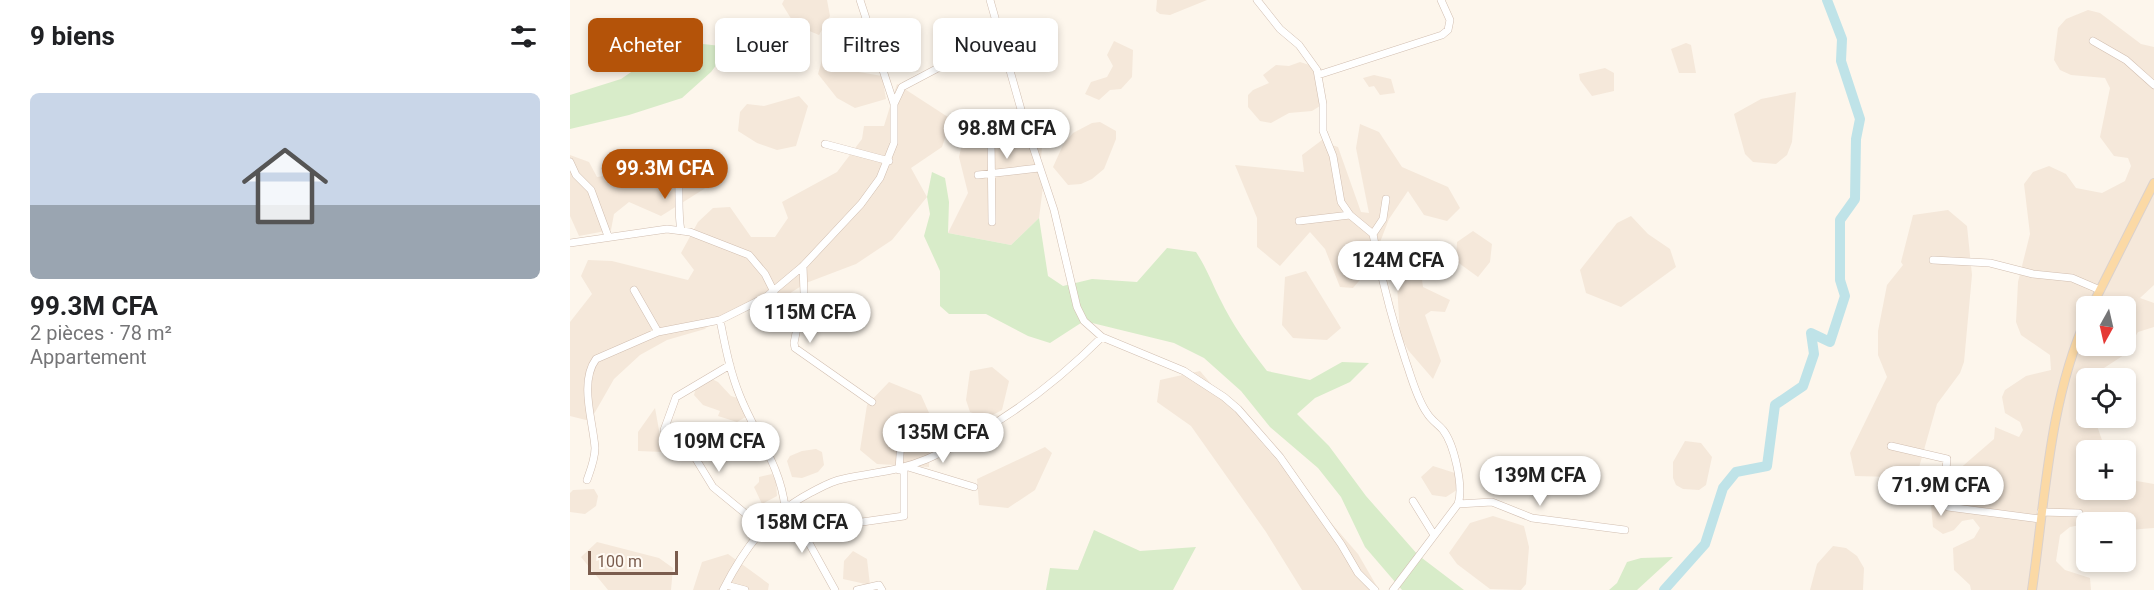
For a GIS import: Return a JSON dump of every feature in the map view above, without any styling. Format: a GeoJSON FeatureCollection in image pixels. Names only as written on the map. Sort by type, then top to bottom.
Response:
{"type":"FeatureCollection","features":[{"type":"Feature","properties":{"kind":"main road"},"geometry":{"type":"LineString","coordinates":[[2097,296],[2154,183]]}},
{"type":"Feature","properties":{"kind":"main road"},"geometry":{"type":"LineString","coordinates":[[2032,590],[2041,516],[2069,366],[2076,347]]}},
{"type":"Feature","properties":{"kind":"street"},"geometry":{"type":"LineString","coordinates":[[587,480],[593,464],[595,448],[589,394],[591,366],[604,354],[658,332],[720,320],[774,292],[803,266],[861,204],[880,178],[889,161],[894,143],[894,104],[860,0]]}},
{"type":"Feature","properties":{"kind":"street"},"geometry":{"type":"LineString","coordinates":[[990,0],[996,18]]}},
{"type":"Feature","properties":{"kind":"street"},"geometry":{"type":"LineString","coordinates":[[1257,0],[1280,29],[1309,57],[1318,75],[1323,104],[1323,131],[1333,156],[1341,202],[1350,215],[1373,234],[1383,285],[1422,404],[1427,414],[1443,430],[1451,446],[1461,489],[1458,504],[1393,590]]}},
{"type":"Feature","properties":{"kind":"street"},"geometry":{"type":"LineString","coordinates":[[1318,75],[1442,35],[1450,26],[1450,20],[1441,0]]}},
{"type":"Feature","properties":{"kind":"street"},"geometry":{"type":"LineString","coordinates":[[2093,41],[2126,60],[2154,85]]}},
{"type":"Feature","properties":{"kind":"street"},"geometry":{"type":"LineString","coordinates":[[894,104],[902,87],[933,71]]}},
{"type":"Feature","properties":{"kind":"street"},"geometry":{"type":"LineString","coordinates":[[1011,72],[1039,168],[1054,210],[1077,307],[1084,321],[1102,337],[1184,371],[1238,409],[1280,457],[1341,544],[1358,573],[1375,590]]}},
{"type":"Feature","properties":{"kind":"street"},"geometry":{"type":"LineString","coordinates":[[991,138],[992,222]]}},
{"type":"Feature","properties":{"kind":"street"},"geometry":{"type":"LineString","coordinates":[[825,144],[889,161]]}},
{"type":"Feature","properties":{"kind":"street"},"geometry":{"type":"LineString","coordinates":[[570,162],[576,175],[591,190],[608,236]]}},
{"type":"Feature","properties":{"kind":"street"},"geometry":{"type":"LineString","coordinates":[[677,165],[680,184],[678,213],[681,231]]}},
{"type":"Feature","properties":{"kind":"street"},"geometry":{"type":"LineString","coordinates":[[978,175],[1039,168]]}},
{"type":"Feature","properties":{"kind":"street"},"geometry":{"type":"LineString","coordinates":[[1373,234],[1383,219],[1386,199]]}},
{"type":"Feature","properties":{"kind":"street"},"geometry":{"type":"LineString","coordinates":[[1299,221],[1350,215]]}},
{"type":"Feature","properties":{"kind":"street"},"geometry":{"type":"LineString","coordinates":[[570,243],[667,229],[681,231],[705,237],[749,255],[758,264],[774,292]]}},
{"type":"Feature","properties":{"kind":"street"},"geometry":{"type":"LineString","coordinates":[[1933,261],[1990,263],[2033,274],[2073,278],[2100,290]]}},
{"type":"Feature","properties":{"kind":"street"},"geometry":{"type":"LineString","coordinates":[[803,266],[804,293],[795,348],[872,402]]}},
{"type":"Feature","properties":{"kind":"street"},"geometry":{"type":"LineString","coordinates":[[771,284],[781,286]]}},
{"type":"Feature","properties":{"kind":"street"},"geometry":{"type":"LineString","coordinates":[[634,290],[658,332]]}},
{"type":"Feature","properties":{"kind":"street"},"geometry":{"type":"LineString","coordinates":[[720,320],[730,365],[741,398],[774,464],[787,506],[808,538],[835,590]]}},
{"type":"Feature","properties":{"kind":"street"},"geometry":{"type":"LineString","coordinates":[[745,590],[725,587],[751,542],[787,506],[834,481],[903,468],[948,449],[1011,414],[1065,372],[1102,337]]}},
{"type":"Feature","properties":{"kind":"street"},"geometry":{"type":"LineString","coordinates":[[730,365],[676,397],[664,430],[668,436],[691,451],[718,492],[763,528]]}},
{"type":"Feature","properties":{"kind":"street"},"geometry":{"type":"LineString","coordinates":[[808,538],[853,524],[904,516],[901,440]]}},
{"type":"Feature","properties":{"kind":"street"},"geometry":{"type":"LineString","coordinates":[[1891,446],[1947,459],[1943,499],[1944,504],[1948,507],[2041,516],[2076,513]]}},
{"type":"Feature","properties":{"kind":"street"},"geometry":{"type":"LineString","coordinates":[[903,468],[974,487]]}},
{"type":"Feature","properties":{"kind":"street"},"geometry":{"type":"LineString","coordinates":[[1413,501],[1434,535]]}},
{"type":"Feature","properties":{"kind":"street"},"geometry":{"type":"LineString","coordinates":[[1458,504],[1492,502],[1532,518],[1625,530]]}},
{"type":"Feature","properties":{"kind":"street"},"geometry":{"type":"LineString","coordinates":[[857,590],[876,585],[879,585],[882,590]]}},
{"type":"Feature","properties":{"kind":"shaded area"},"geometry":{"type":"Polygon","coordinates":[[[784,0],[827,0],[830,16],[822,18],[822,30],[819,35],[810,31],[810,18],[791,18],[782,4],[784,0]]]}},
{"type":"Feature","properties":{"kind":"shaded area"},"geometry":{"type":"Polygon","coordinates":[[[1157,0],[1207,0],[1170,15],[1156,11],[1157,0]]]}},
{"type":"Feature","properties":{"kind":"shaded area"},"geometry":{"type":"Polygon","coordinates":[[[2088,10],[2100,13],[2141,44],[2154,47],[2154,285],[2140,298],[2154,303],[2154,327],[2138,332],[2136,335],[2136,296],[2076,296],[2076,356],[2122,356],[2104,368],[2076,368],[2076,428],[2098,428],[2102,440],[2076,440],[2076,500],[2136,500],[2136,481],[2154,484],[2154,528],[2136,529],[2136,512],[2076,512],[2076,526],[2070,527],[2060,535],[2056,561],[2065,570],[2090,578],[2091,590],[1971,590],[1970,585],[1954,570],[1953,548],[1974,538],[1980,528],[1973,519],[1962,521],[1954,530],[1943,534],[1933,527],[1931,506],[1950,477],[1994,439],[1995,427],[2019,437],[2023,430],[2020,422],[2005,413],[2002,397],[2005,390],[2026,376],[2051,370],[2050,355],[2021,335],[2016,322],[2018,282],[2030,234],[2024,184],[2033,172],[2049,166],[2066,174],[2076,188],[2102,193],[2125,181],[2131,166],[2128,158],[2114,156],[2100,137],[2110,88],[2105,78],[2071,75],[2060,70],[2054,60],[2058,28],[2066,19],[2088,10]]]}},
{"type":"Feature","properties":{"kind":"shaded area"},"geometry":{"type":"Polygon","coordinates":[[[1114,41],[1133,50],[1132,77],[1121,89],[1110,90],[1099,100],[1085,94],[1091,82],[1107,77],[1113,66],[1107,55],[1114,41]]]}},
{"type":"Feature","properties":{"kind":"shaded area"},"geometry":{"type":"Polygon","coordinates":[[[1686,43],[1691,45],[1696,73],[1679,73],[1671,49],[1686,43]]]}},
{"type":"Feature","properties":{"kind":"shaded area"},"geometry":{"type":"Polygon","coordinates":[[[822,60],[822,72],[859,72],[882,76],[886,99],[855,108],[837,98],[818,74],[822,60]]]}},
{"type":"Feature","properties":{"kind":"shaded area"},"geometry":{"type":"Polygon","coordinates":[[[1300,62],[1322,69],[1318,91],[1320,106],[1312,111],[1289,113],[1271,123],[1260,121],[1248,107],[1248,95],[1253,90],[1269,83],[1263,75],[1276,65],[1289,66],[1300,62]]]}},
{"type":"Feature","properties":{"kind":"shaded area"},"geometry":{"type":"Polygon","coordinates":[[[1605,68],[1614,73],[1614,91],[1592,96],[1580,80],[1579,74],[1605,68]]]}},
{"type":"Feature","properties":{"kind":"shaded area"},"geometry":{"type":"Polygon","coordinates":[[[1374,75],[1391,79],[1395,93],[1380,95],[1374,86],[1369,87],[1363,78],[1374,75]]]}},
{"type":"Feature","properties":{"kind":"shaded area"},"geometry":{"type":"Polygon","coordinates":[[[897,84],[951,119],[942,147],[911,168],[927,197],[892,240],[856,264],[806,283],[770,306],[731,313],[713,321],[705,329],[667,340],[640,355],[614,379],[590,421],[570,416],[570,322],[592,294],[581,276],[588,260],[612,261],[688,280],[694,270],[681,253],[698,222],[713,208],[730,207],[751,237],[775,237],[788,218],[782,202],[837,172],[862,139],[864,126],[884,126],[897,84]]]}},
{"type":"Feature","properties":{"kind":"shaded area"},"geometry":{"type":"Polygon","coordinates":[[[1796,92],[1792,142],[1787,155],[1776,164],[1753,162],[1745,154],[1734,114],[1761,99],[1796,92]]]}},
{"type":"Feature","properties":{"kind":"shaded area"},"geometry":{"type":"Polygon","coordinates":[[[799,96],[808,106],[796,146],[777,150],[757,143],[738,131],[740,112],[747,104],[764,106],[799,96]]]}},
{"type":"Feature","properties":{"kind":"shaded area"},"geometry":{"type":"Polygon","coordinates":[[[1100,122],[1116,131],[1116,139],[1104,169],[1092,179],[1081,184],[1068,185],[1053,167],[1063,145],[1073,133],[1092,123],[1100,122]]]}},
{"type":"Feature","properties":{"kind":"shaded area"},"geometry":{"type":"Polygon","coordinates":[[[1360,124],[1379,132],[1402,167],[1448,187],[1460,208],[1447,221],[1424,215],[1408,191],[1389,219],[1370,268],[1353,288],[1340,287],[1325,249],[1310,232],[1280,266],[1257,247],[1257,218],[1235,165],[1304,172],[1302,155],[1326,137],[1329,144],[1338,147],[1361,212],[1369,213],[1356,148],[1360,124]]]}},
{"type":"Feature","properties":{"kind":"shaded area"},"geometry":{"type":"Polygon","coordinates":[[[965,130],[1043,138],[1040,167],[1044,179],[1039,218],[1011,245],[948,233],[968,193],[959,157],[965,130]]]}},
{"type":"Feature","properties":{"kind":"shaded area"},"geometry":{"type":"Polygon","coordinates":[[[674,150],[712,184],[661,216],[629,202],[614,214],[611,230],[579,236],[570,216],[570,155],[589,162],[597,177],[648,170],[647,152],[674,150]]]}},
{"type":"Feature","properties":{"kind":"shaded area"},"geometry":{"type":"Polygon","coordinates":[[[1948,210],[1967,226],[1972,275],[1964,362],[1960,373],[1937,404],[1918,471],[1894,477],[1855,476],[1850,453],[1887,377],[1878,355],[1878,331],[1887,285],[1903,265],[1901,262],[1913,215],[1948,210]]]}},
{"type":"Feature","properties":{"kind":"shaded area"},"geometry":{"type":"Polygon","coordinates":[[[1631,216],[1648,234],[1670,249],[1676,267],[1621,307],[1586,293],[1580,270],[1617,223],[1631,216]]]}},
{"type":"Feature","properties":{"kind":"shaded area"},"geometry":{"type":"Polygon","coordinates":[[[1473,231],[1492,244],[1490,262],[1478,277],[1456,261],[1457,242],[1473,231]]]}},
{"type":"Feature","properties":{"kind":"shaded area"},"geometry":{"type":"Polygon","coordinates":[[[1417,244],[1423,287],[1450,300],[1445,312],[1431,311],[1425,315],[1441,361],[1433,379],[1408,350],[1400,334],[1396,269],[1400,250],[1417,244]]]}},
{"type":"Feature","properties":{"kind":"shaded area"},"geometry":{"type":"Polygon","coordinates":[[[1306,271],[1341,328],[1327,340],[1293,338],[1282,325],[1285,277],[1306,271]]]}},
{"type":"Feature","properties":{"kind":"shaded area"},"geometry":{"type":"Polygon","coordinates":[[[992,367],[1009,381],[1002,410],[987,418],[970,412],[966,400],[970,371],[992,367]]]}},
{"type":"Feature","properties":{"kind":"shaded area"},"geometry":{"type":"Polygon","coordinates":[[[1200,371],[1358,554],[1379,590],[1302,590],[1266,532],[1191,426],[1157,402],[1160,380],[1200,371]]]}},
{"type":"Feature","properties":{"kind":"shaded area"},"geometry":{"type":"Polygon","coordinates":[[[708,377],[718,382],[731,396],[747,401],[749,415],[737,422],[718,416],[720,411],[703,405],[694,395],[697,383],[708,377]]]}},
{"type":"Feature","properties":{"kind":"shaded area"},"geometry":{"type":"Polygon","coordinates":[[[889,382],[921,395],[930,415],[929,467],[877,464],[860,450],[867,405],[889,382]]]}},
{"type":"Feature","properties":{"kind":"shaded area"},"geometry":{"type":"Polygon","coordinates":[[[655,408],[663,452],[638,451],[638,432],[655,408]]]}},
{"type":"Feature","properties":{"kind":"shaded area"},"geometry":{"type":"Polygon","coordinates":[[[1685,441],[1701,443],[1712,457],[1706,485],[1699,490],[1683,489],[1676,485],[1673,478],[1673,462],[1685,441]]]}},
{"type":"Feature","properties":{"kind":"shaded area"},"geometry":{"type":"Polygon","coordinates":[[[1045,447],[1052,453],[1035,490],[1008,508],[979,505],[977,479],[1045,447]]]}},
{"type":"Feature","properties":{"kind":"shaded area"},"geometry":{"type":"Polygon","coordinates":[[[816,449],[822,452],[824,465],[818,472],[802,478],[792,477],[787,461],[790,456],[816,449]]]}},
{"type":"Feature","properties":{"kind":"shaded area"},"geometry":{"type":"Polygon","coordinates":[[[1433,466],[1455,473],[1460,488],[1446,497],[1432,495],[1421,477],[1433,466]]]}},
{"type":"Feature","properties":{"kind":"shaded area"},"geometry":{"type":"Polygon","coordinates":[[[772,474],[776,482],[777,496],[762,504],[754,487],[759,482],[759,477],[772,474]]]}},
{"type":"Feature","properties":{"kind":"shaded area"},"geometry":{"type":"Polygon","coordinates":[[[594,489],[598,496],[596,506],[585,514],[570,512],[570,493],[573,490],[594,489]]]}},
{"type":"Feature","properties":{"kind":"shaded area"},"geometry":{"type":"Polygon","coordinates":[[[1493,516],[1524,526],[1529,547],[1526,584],[1521,590],[1490,589],[1457,564],[1449,553],[1470,523],[1493,516]]]}},
{"type":"Feature","properties":{"kind":"shaded area"},"geometry":{"type":"Polygon","coordinates":[[[597,542],[659,558],[673,568],[671,590],[608,590],[581,557],[597,542]]]}},
{"type":"Feature","properties":{"kind":"shaded area"},"geometry":{"type":"Polygon","coordinates":[[[1833,546],[1846,548],[1857,556],[1864,568],[1863,590],[1810,590],[1817,564],[1833,546]]]}},
{"type":"Feature","properties":{"kind":"shaded area"},"geometry":{"type":"Polygon","coordinates":[[[853,551],[867,559],[870,585],[843,579],[844,561],[853,551]]]}},
{"type":"Feature","properties":{"kind":"shaded area"},"geometry":{"type":"Polygon","coordinates":[[[728,554],[769,584],[768,590],[693,590],[702,562],[728,554]]]}},
{"type":"Feature","properties":{"kind":"green space"},"geometry":{"type":"Polygon","coordinates":[[[703,44],[715,45],[715,67],[682,98],[629,115],[570,129],[570,95],[621,79],[631,72],[703,72],[703,44]]]}},
{"type":"Feature","properties":{"kind":"green space"},"geometry":{"type":"Polygon","coordinates":[[[932,172],[945,178],[949,202],[948,233],[1011,245],[1039,218],[1048,276],[1063,286],[1092,279],[1137,282],[1167,248],[1196,252],[1230,318],[1267,371],[1310,380],[1342,362],[1369,363],[1350,382],[1315,398],[1297,414],[1329,446],[1366,496],[1418,555],[1464,590],[1402,590],[1365,547],[1341,497],[1318,468],[1270,427],[1241,391],[1204,358],[1174,343],[1084,321],[1050,343],[1028,336],[986,314],[949,314],[940,306],[940,271],[924,236],[930,214],[927,197],[932,172]]]}},
{"type":"Feature","properties":{"kind":"green space"},"geometry":{"type":"Polygon","coordinates":[[[1094,530],[1140,551],[1196,547],[1173,590],[1046,590],[1050,568],[1078,570],[1094,530]]]}},
{"type":"Feature","properties":{"kind":"green space"},"geometry":{"type":"Polygon","coordinates":[[[1673,557],[1637,590],[1609,590],[1617,583],[1627,562],[1641,558],[1673,557]]]}},
{"type":"Feature","properties":{"kind":"waterway"},"geometry":{"type":"LineString","coordinates":[[1664,590],[1705,544],[1723,488],[1736,472],[1767,466],[1775,405],[1803,386],[1814,354],[1811,333],[1830,342],[1845,296],[1840,280],[1840,220],[1855,199],[1856,139],[1860,119],[1841,61],[1842,39],[1827,0]]}}]}
